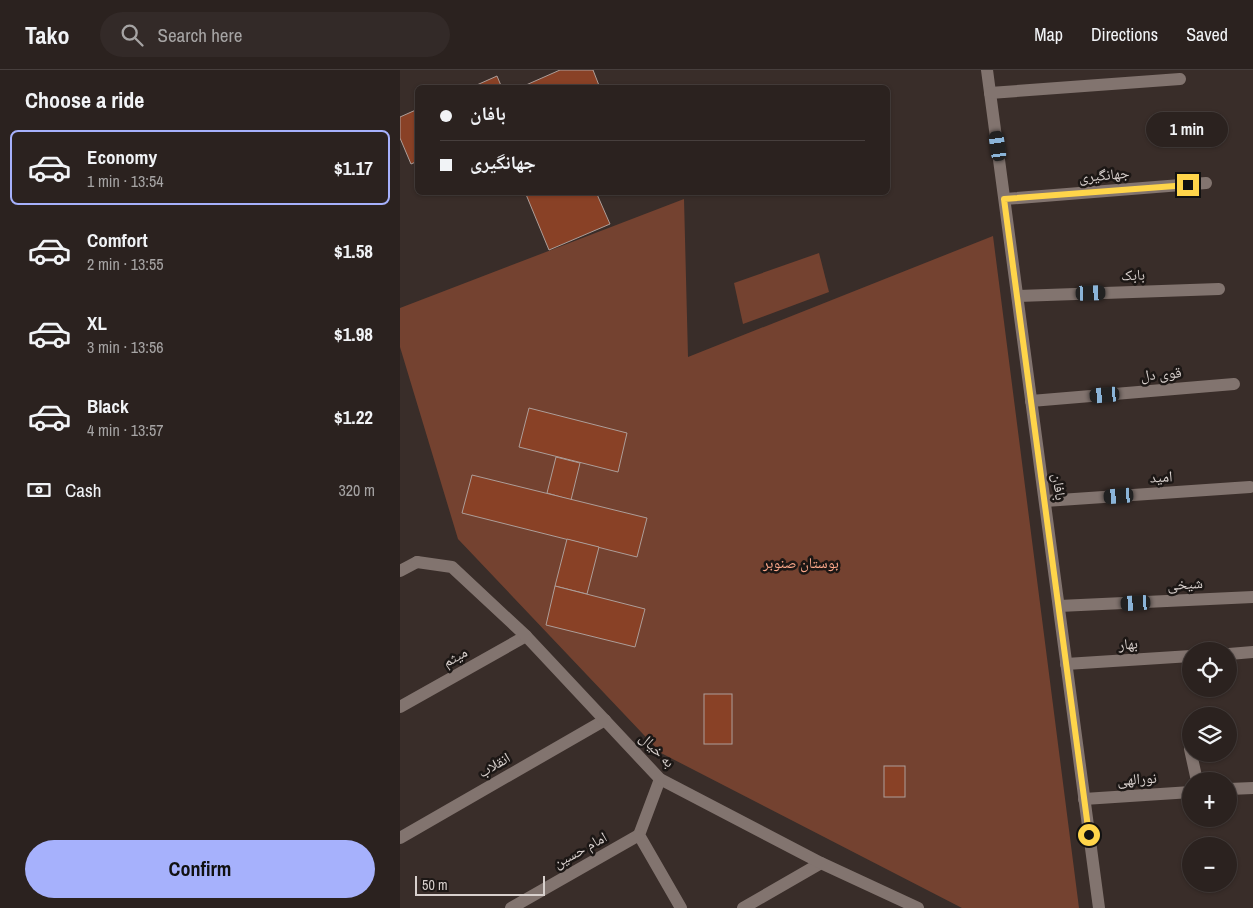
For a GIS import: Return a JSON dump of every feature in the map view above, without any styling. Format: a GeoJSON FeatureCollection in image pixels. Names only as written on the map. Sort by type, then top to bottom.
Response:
{"type":"FeatureCollection","features":[{"type":"Feature","properties":{"kind":"street","name":"بافان"},"geometry":{"type":"LineString","coordinates":[[987,70],[1099,908]]}},
{"type":"Feature","properties":{"kind":"street"},"geometry":{"type":"LineString","coordinates":[[990,93],[1180,79]]}},
{"type":"Feature","properties":{"kind":"street","name":"جهانگیری"},"geometry":{"type":"LineString","coordinates":[[1004,199],[1206,183]]}},
{"type":"Feature","properties":{"kind":"street","name":"بابک"},"geometry":{"type":"LineString","coordinates":[[1018,296],[1219,289]]}},
{"type":"Feature","properties":{"kind":"street","name":"قوی دل"},"geometry":{"type":"LineString","coordinates":[[1031,402],[1234,384]]}},
{"type":"Feature","properties":{"kind":"street","name":"امید"},"geometry":{"type":"LineString","coordinates":[[1045,501],[1250,487]]}},
{"type":"Feature","properties":{"kind":"street","name":"به خیال"},"geometry":{"type":"LineString","coordinates":[[400,571],[417,562],[452,567],[526,636],[660,779],[821,863],[918,908]]}},
{"type":"Feature","properties":{"kind":"street","name":"شیخی"},"geometry":{"type":"LineString","coordinates":[[1059,606],[1253,598]]}},
{"type":"Feature","properties":{"kind":"street","name":"میثم"},"geometry":{"type":"LineString","coordinates":[[400,707],[526,636]]}},
{"type":"Feature","properties":{"kind":"street"},"geometry":{"type":"LineString","coordinates":[[1237,653],[1253,652]]}},
{"type":"Feature","properties":{"kind":"street","name":"بهار"},"geometry":{"type":"LineString","coordinates":[[1066,664],[1182,657]]}},
{"type":"Feature","properties":{"kind":"street","name":"انقلاب"},"geometry":{"type":"LineString","coordinates":[[400,838],[605,720]]}},
{"type":"Feature","properties":{"kind":"street"},"geometry":{"type":"LineString","coordinates":[[660,779],[640,835],[681,908]]}},
{"type":"Feature","properties":{"kind":"street"},"geometry":{"type":"LineString","coordinates":[[1237,789],[1253,788]]}},
{"type":"Feature","properties":{"kind":"street","name":"نورالهی"},"geometry":{"type":"LineString","coordinates":[[1084,799],[1182,793]]}},
{"type":"Feature","properties":{"kind":"street","name":"امام حسین"},"geometry":{"type":"LineString","coordinates":[[511,908],[640,835]]}},
{"type":"Feature","properties":{"kind":"street"},"geometry":{"type":"LineString","coordinates":[[743,908],[821,863]]}},
{"type":"Feature","properties":{"kind":"green space","name":"بوستان صنوبر"},"geometry":{"type":"Polygon","coordinates":[[[684,199],[688,357],[993,236],[1079,908],[962,908],[661,753],[458,539],[400,347],[400,308],[684,199]]]}},
{"type":"Feature","properties":{"kind":"green space"},"geometry":{"type":"Polygon","coordinates":[[[819,253],[829,292],[743,324],[734,283],[819,253]]]}},
{"type":"Feature","properties":{"kind":"building"},"geometry":{"type":"Polygon","coordinates":[[[560,70],[593,70],[599,85],[526,85],[560,70]]]}},
{"type":"Feature","properties":{"kind":"building"},"geometry":{"type":"Polygon","coordinates":[[[497,76],[501,85],[477,85],[497,76]]]}},
{"type":"Feature","properties":{"kind":"building"},"geometry":{"type":"Polygon","coordinates":[[[415,110],[415,162],[411,164],[400,138],[400,117],[415,110]]]}},
{"type":"Feature","properties":{"kind":"building"},"geometry":{"type":"Polygon","coordinates":[[[526,195],[597,195],[610,224],[549,250],[526,195]]]}},
{"type":"Feature","properties":{"kind":"building"},"geometry":{"type":"Polygon","coordinates":[[[529,408],[627,433],[618,472],[519,447],[529,408]]]}},
{"type":"Feature","properties":{"kind":"building"},"geometry":{"type":"Polygon","coordinates":[[[556,457],[580,463],[571,500],[547,493],[556,457]]]}},
{"type":"Feature","properties":{"kind":"building"},"geometry":{"type":"Polygon","coordinates":[[[472,475],[647,518],[637,557],[462,513],[472,475]]]}},
{"type":"Feature","properties":{"kind":"building"},"geometry":{"type":"Polygon","coordinates":[[[567,539],[599,547],[587,594],[555,586],[567,539]]]}},
{"type":"Feature","properties":{"kind":"building"},"geometry":{"type":"Polygon","coordinates":[[[555,586],[645,609],[635,647],[546,625],[555,586]]]}},
{"type":"Feature","properties":{"kind":"building"},"geometry":{"type":"Polygon","coordinates":[[[704,694],[732,694],[732,744],[704,744],[704,694]]]}},
{"type":"Feature","properties":{"kind":"building"},"geometry":{"type":"Polygon","coordinates":[[[884,766],[905,766],[905,797],[884,797],[884,766]]]}},
{"type":"Feature","properties":{"kind":"route"},"geometry":{"type":"LineString","coordinates":[[1089,835],[1004,199],[1188,185]]}}]}
